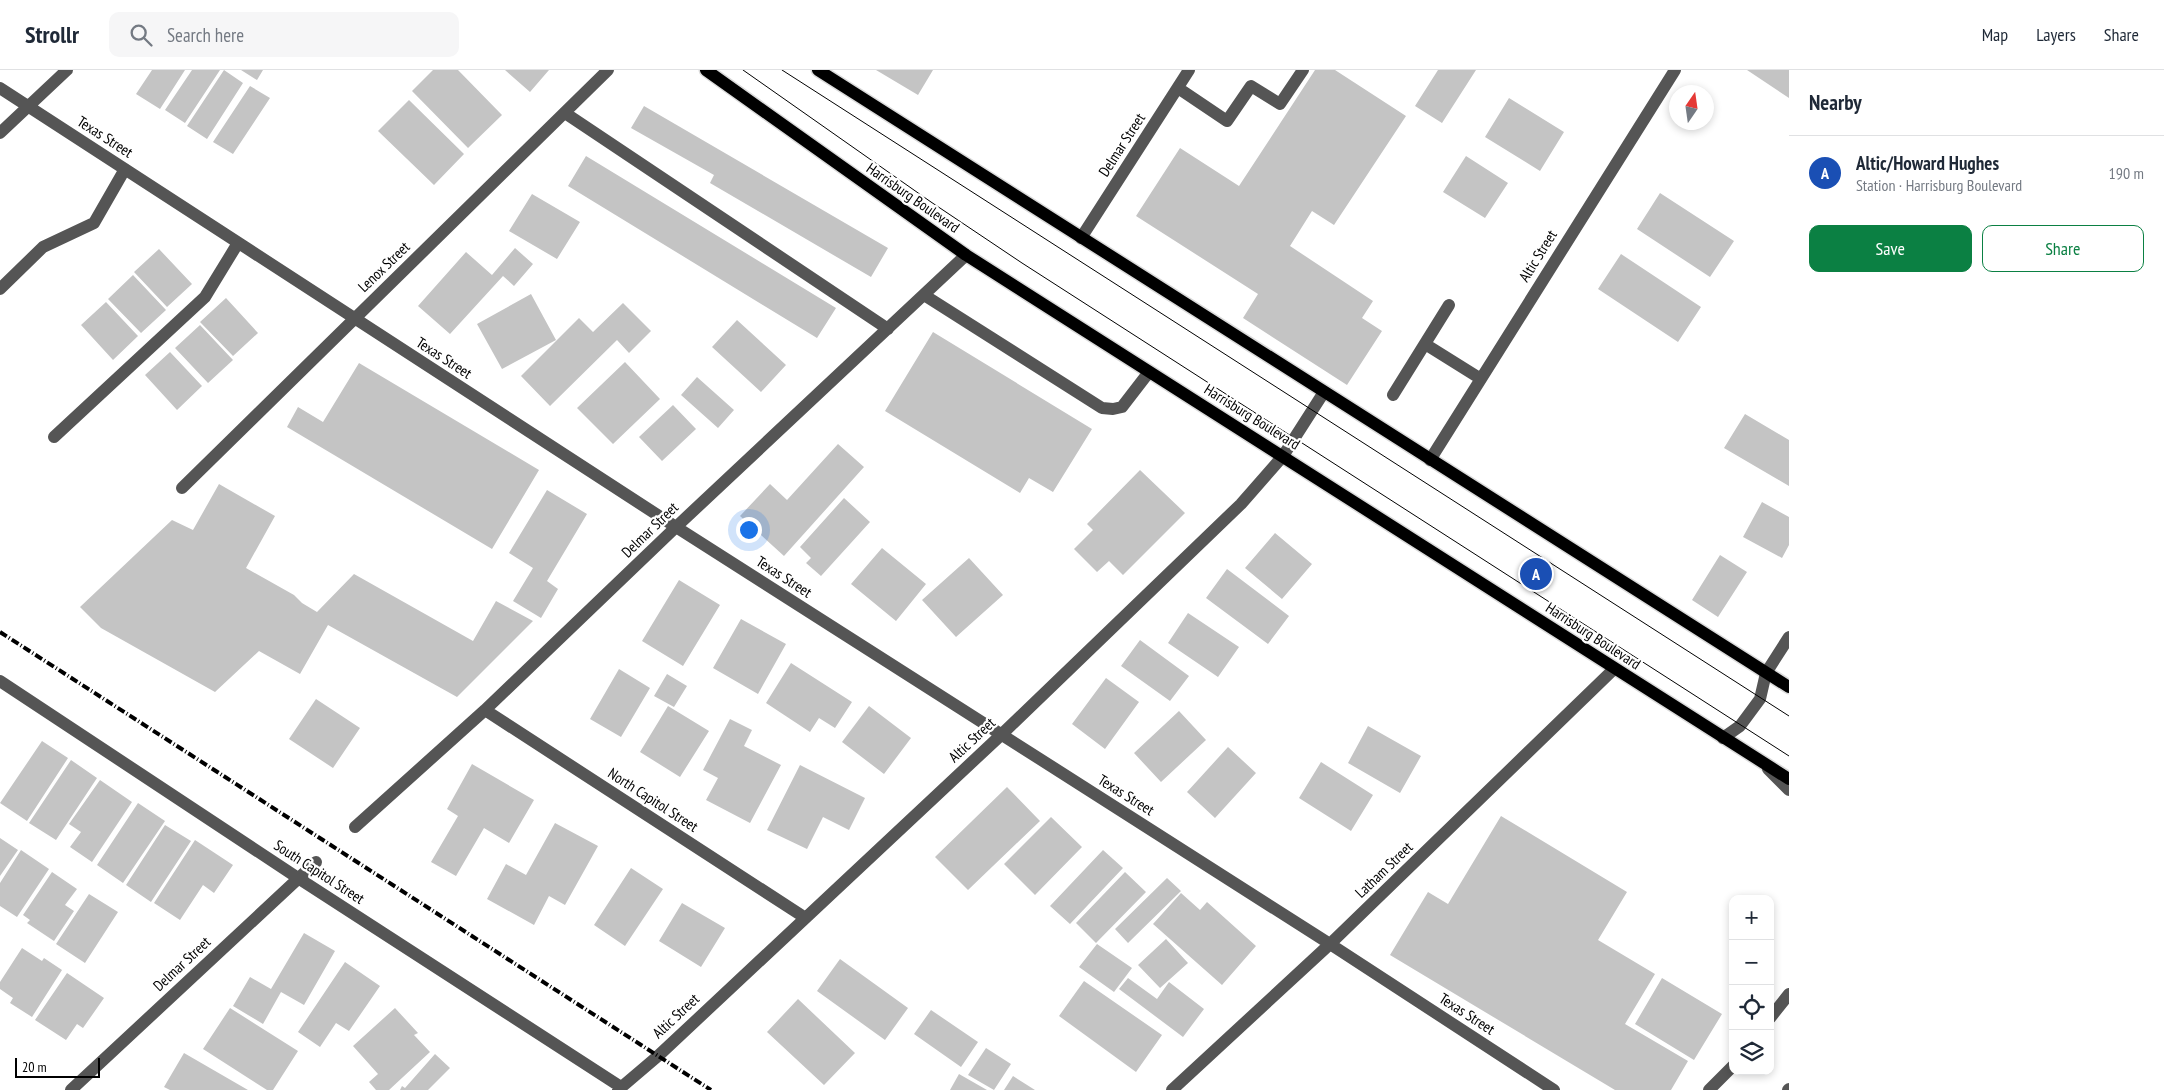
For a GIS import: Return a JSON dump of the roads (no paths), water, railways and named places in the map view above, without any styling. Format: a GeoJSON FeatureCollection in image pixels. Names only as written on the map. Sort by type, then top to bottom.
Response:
{"type":"FeatureCollection","features":[{"type":"Feature","properties":{"kind":"main road","name":"Harrisburg Boulevard"},"geometry":{"type":"LineString","coordinates":[[706,70],[966,255],[1789,779]]}},
{"type":"Feature","properties":{"kind":"main road"},"geometry":{"type":"LineString","coordinates":[[818,70],[1789,687]]}},
{"type":"Feature","properties":{"kind":"street"},"geometry":{"type":"LineString","coordinates":[[0,133],[67,70]]}},
{"type":"Feature","properties":{"kind":"street","name":"Lenox Street"},"geometry":{"type":"LineString","coordinates":[[182,488],[608,70]]}},
{"type":"Feature","properties":{"kind":"street","name":"Delmar Street"},"geometry":{"type":"LineString","coordinates":[[1081,238],[1189,70]]}},
{"type":"Feature","properties":{"kind":"street"},"geometry":{"type":"LineString","coordinates":[[1178,88],[1227,120],[1251,86],[1280,104],[1302,70]]}},
{"type":"Feature","properties":{"kind":"street","name":"Altic Street"},"geometry":{"type":"LineString","coordinates":[[1430,460],[1675,70]]}},
{"type":"Feature","properties":{"kind":"street","name":"Texas Street"},"geometry":{"type":"LineString","coordinates":[[0,88],[676,527],[1330,944],[1554,1090]]}},
{"type":"Feature","properties":{"kind":"street"},"geometry":{"type":"LineString","coordinates":[[565,113],[888,329]]}},
{"type":"Feature","properties":{"kind":"street"},"geometry":{"type":"LineString","coordinates":[[0,289],[43,247],[94,223],[125,169]]}},
{"type":"Feature","properties":{"kind":"street"},"geometry":{"type":"LineString","coordinates":[[54,437],[205,297],[238,244]]}},
{"type":"Feature","properties":{"kind":"street","name":"Delmar Street"},"geometry":{"type":"LineString","coordinates":[[355,827],[485,710],[676,527],[966,255]]}},
{"type":"Feature","properties":{"kind":"street"},"geometry":{"type":"LineString","coordinates":[[924,295],[1102,408],[1113,410],[1122,407],[1149,372]]}},
{"type":"Feature","properties":{"kind":"street"},"geometry":{"type":"LineString","coordinates":[[1393,395],[1449,305]]}},
{"type":"Feature","properties":{"kind":"street"},"geometry":{"type":"LineString","coordinates":[[1425,344],[1481,378]]}},
{"type":"Feature","properties":{"kind":"street","name":"Altic Street"},"geometry":{"type":"LineString","coordinates":[[620,1089],[658,1056],[804,917],[1001,735],[1241,504],[1283,456],[1324,392]]}},
{"type":"Feature","properties":{"kind":"street"},"geometry":{"type":"LineString","coordinates":[[1723,738],[1740,726],[1760,699],[1766,673],[1789,637]]}},
{"type":"Feature","properties":{"kind":"street","name":"Latham Street"},"geometry":{"type":"LineString","coordinates":[[1172,1090],[1330,944],[1614,669]]}},
{"type":"Feature","properties":{"kind":"street","name":"South Capitol Street"},"geometry":{"type":"LineString","coordinates":[[0,681],[620,1089]]}},
{"type":"Feature","properties":{"kind":"street","name":"North Capitol Street"},"geometry":{"type":"LineString","coordinates":[[485,710],[804,917]]}},
{"type":"Feature","properties":{"kind":"street"},"geometry":{"type":"LineString","coordinates":[[1763,763],[1789,790]]}},
{"type":"Feature","properties":{"kind":"street","name":"Delmar Street"},"geometry":{"type":"LineString","coordinates":[[70,1090],[316,862]]}},
{"type":"Feature","properties":{"kind":"street"},"geometry":{"type":"LineString","coordinates":[[1774,1013],[1789,994]]}},
{"type":"Feature","properties":{"kind":"street"},"geometry":{"type":"LineString","coordinates":[[1709,1090],[1729,1070]]}},
{"type":"Feature","properties":{"kind":"tram line"},"geometry":{"type":"LineString","coordinates":[[743,70],[931,202],[1022,263],[1789,756]]}},
{"type":"Feature","properties":{"kind":"tram line"},"geometry":{"type":"LineString","coordinates":[[782,70],[1789,716]]}},
{"type":"Feature","properties":{"kind":"railway"},"geometry":{"type":"LineString","coordinates":[[0,632],[711,1090]]}},
{"type":"Feature","properties":{"kind":"place","name":"Altic/Howard Hughes"},"geometry":{"type":"Point","coordinates":[1536,574]}}]}
